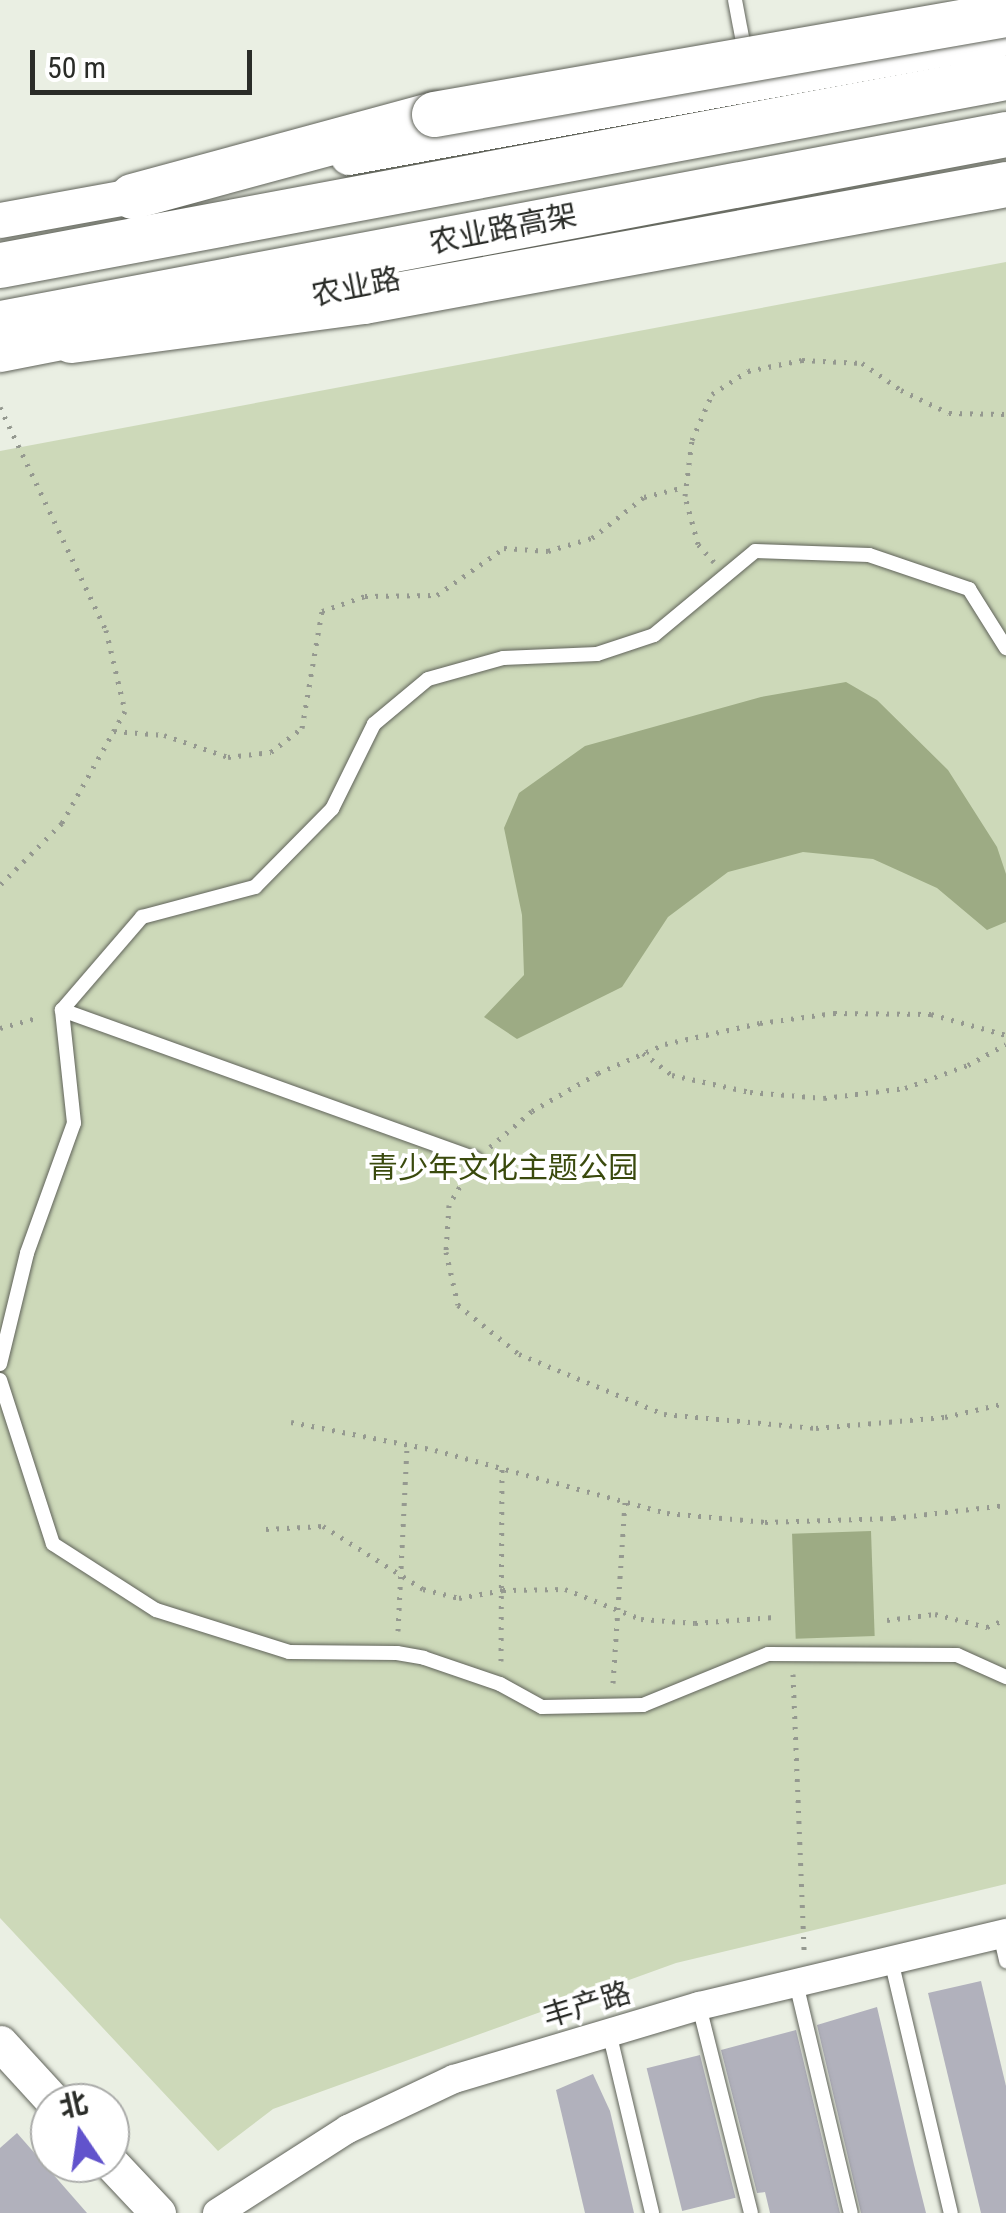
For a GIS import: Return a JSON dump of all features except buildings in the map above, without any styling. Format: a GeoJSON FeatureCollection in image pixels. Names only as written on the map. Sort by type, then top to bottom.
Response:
{"type":"FeatureCollection","features":[{"type":"Feature","properties":{"kind":"highway"},"geometry":{"type":"LineString","coordinates":[[132,196],[434,114],[1006,14]]}},
{"type":"Feature","properties":{"kind":"highway","name":"农业路高架"},"geometry":{"type":"LineString","coordinates":[[0,265],[1006,76]]}},
{"type":"Feature","properties":{"kind":"highway","name":"农业路高架"},"geometry":{"type":"LineString","coordinates":[[0,323],[1006,134]]}},
{"type":"Feature","properties":{"kind":"highway"},"geometry":{"type":"LineString","coordinates":[[70,340],[363,300],[1006,184]]}},
{"type":"Feature","properties":{"kind":"street"},"geometry":{"type":"LineString","coordinates":[[0,220],[1006,37]]}},
{"type":"Feature","properties":{"kind":"street","name":"农业路"},"geometry":{"type":"LineString","coordinates":[[0,354],[1006,165]]}},
{"type":"Feature","properties":{"kind":"street","name":"丰产路"},"geometry":{"type":"LineString","coordinates":[[217,2213],[348,2128],[454,2079],[699,2006],[891,1960],[1004,1943]]}},
{"type":"Feature","properties":{"kind":"street"},"geometry":{"type":"LineString","coordinates":[[0,2043],[37,2083]]}},
{"type":"Feature","properties":{"kind":"street"},"geometry":{"type":"LineString","coordinates":[[130,2183],[158,2213]]}},
{"type":"Feature","properties":{"kind":"lane"},"geometry":{"type":"LineString","coordinates":[[735,0],[751,83]]}},
{"type":"Feature","properties":{"kind":"lane"},"geometry":{"type":"LineString","coordinates":[[0,1364],[26,1253],[74,1123],[62,1010],[142,917],[255,887],[332,808],[374,724],[428,679],[503,658],[598,654],[654,635],[755,551],[869,555],[968,588],[1006,648]]}},
{"type":"Feature","properties":{"kind":"lane"},"geometry":{"type":"LineString","coordinates":[[62,1010],[476,1159]]}},
{"type":"Feature","properties":{"kind":"lane"},"geometry":{"type":"LineString","coordinates":[[0,1380],[54,1544],[156,1610],[289,1652],[397,1653],[500,1684],[542,1706],[643,1705],[768,1654],[957,1655],[1006,1677]]}},
{"type":"Feature","properties":{"kind":"lane"},"geometry":{"type":"LineString","coordinates":[[891,1960],[950,2213]]}},
{"type":"Feature","properties":{"kind":"lane"},"geometry":{"type":"LineString","coordinates":[[801,1982],[851,2213]]}},
{"type":"Feature","properties":{"kind":"lane"},"geometry":{"type":"LineString","coordinates":[[699,2006],[751,2213]]}},
{"type":"Feature","properties":{"kind":"lane"},"geometry":{"type":"LineString","coordinates":[[610,2032],[652,2213]]}},
{"type":"Feature","properties":{"kind":"path"},"geometry":{"type":"LineString","coordinates":[[726,576],[698,544],[684,487],[692,440],[712,394],[748,370],[802,360],[862,364],[901,390],[949,413],[1006,414]]}},
{"type":"Feature","properties":{"kind":"path"},"geometry":{"type":"LineString","coordinates":[[0,408],[106,630],[125,711],[62,823],[0,885]]}},
{"type":"Feature","properties":{"kind":"path"},"geometry":{"type":"LineString","coordinates":[[114,731],[164,735],[228,757],[271,752],[302,728],[322,611],[365,596],[437,595],[504,548],[548,550],[592,538],[644,497],[684,487]]}},
{"type":"Feature","properties":{"kind":"path"},"geometry":{"type":"LineString","coordinates":[[0,1028],[62,1010]]}},
{"type":"Feature","properties":{"kind":"path"},"geometry":{"type":"LineString","coordinates":[[1006,1035],[931,1014],[834,1013],[760,1023],[665,1044],[532,1110],[476,1159],[449,1205],[450,1270],[458,1305],[519,1354],[664,1414],[816,1428],[945,1417],[1006,1403]]}},
{"type":"Feature","properties":{"kind":"path"},"geometry":{"type":"LineString","coordinates":[[644,1053],[672,1075],[750,1092],[824,1098],[905,1088],[968,1065],[1006,1044]]}},
{"type":"Feature","properties":{"kind":"path"},"geometry":{"type":"LineString","coordinates":[[291,1422],[407,1445],[667,1513],[765,1522],[894,1518],[1006,1504]]}},
{"type":"Feature","properties":{"kind":"path"},"geometry":{"type":"LineString","coordinates":[[397,1653],[407,1445]]}},
{"type":"Feature","properties":{"kind":"path"},"geometry":{"type":"LineString","coordinates":[[500,1684],[502,1468]]}},
{"type":"Feature","properties":{"kind":"path"},"geometry":{"type":"LineString","coordinates":[[610,1706],[625,1502]]}},
{"type":"Feature","properties":{"kind":"path"},"geometry":{"type":"LineString","coordinates":[[266,1529],[323,1526],[423,1589],[459,1598],[502,1590],[565,1589],[641,1618],[695,1623],[774,1617]]}},
{"type":"Feature","properties":{"kind":"path"},"geometry":{"type":"LineString","coordinates":[[887,1620],[935,1614],[986,1627],[1006,1619]]}},
{"type":"Feature","properties":{"kind":"path"},"geometry":{"type":"LineString","coordinates":[[792,1655],[801,1982]]}},
{"type":"Feature","properties":{"kind":"green space","name":"青少年文化主题公园"},"geometry":{"type":"Polygon","coordinates":[[[1006,262],[1006,1884],[676,1963],[273,2109],[218,2151],[0,1918],[0,451],[1006,262]]]}},
{"type":"Feature","properties":{"kind":"shaded area"},"geometry":{"type":"Polygon","coordinates":[[[846,682],[877,700],[948,770],[997,847],[1006,874],[1006,922],[987,930],[937,888],[873,859],[803,852],[728,872],[668,917],[622,987],[517,1039],[484,1017],[524,975],[522,915],[504,828],[519,793],[585,746],[761,697],[846,682]]]}},
{"type":"Feature","properties":{"kind":"shaded area"},"geometry":{"type":"Polygon","coordinates":[[[871,1531],[875,1636],[796,1639],[792,1534],[871,1531]]]}}]}
